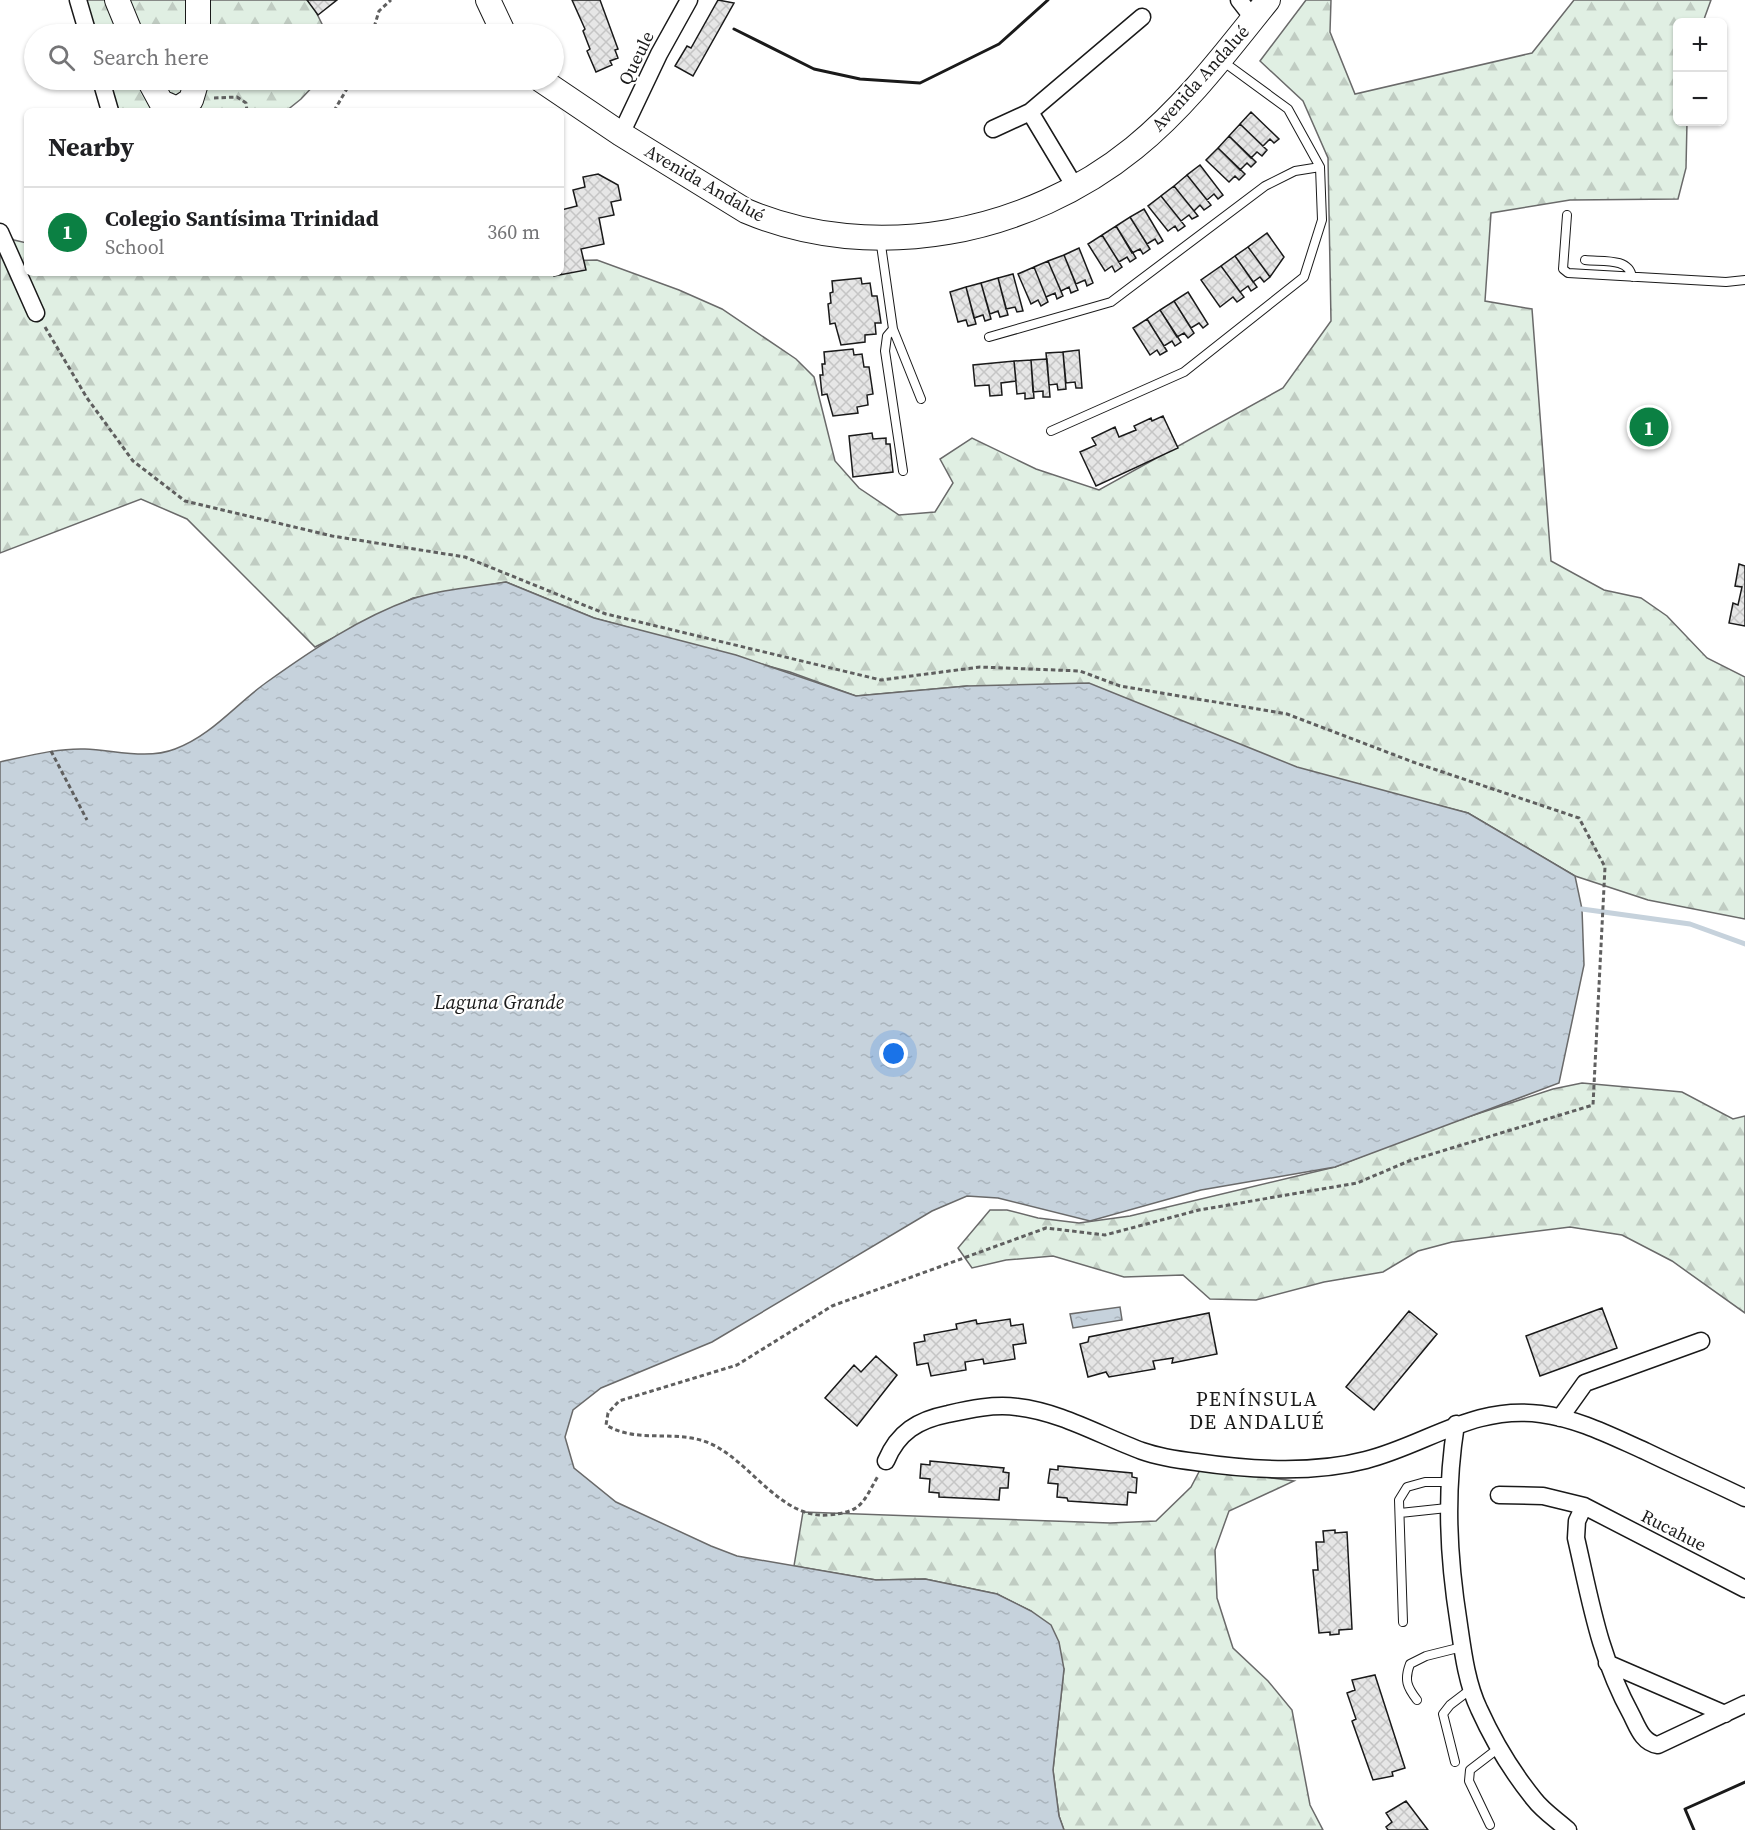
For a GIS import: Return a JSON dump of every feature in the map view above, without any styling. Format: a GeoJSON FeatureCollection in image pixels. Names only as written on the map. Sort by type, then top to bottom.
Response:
{"type":"FeatureCollection","features":[{"type":"Feature","properties":{"kind":"street"},"geometry":{"type":"LineString","coordinates":[[78,0],[85,24]]}},
{"type":"Feature","properties":{"kind":"street"},"geometry":{"type":"LineString","coordinates":[[117,0],[127,24]]}},
{"type":"Feature","properties":{"kind":"street"},"geometry":{"type":"LineString","coordinates":[[198,0],[198,24]]}},
{"type":"Feature","properties":{"kind":"street"},"geometry":{"type":"LineString","coordinates":[[488,0],[499,24]]}},
{"type":"Feature","properties":{"kind":"street","name":"Queule"},"geometry":{"type":"LineString","coordinates":[[621,134],[659,54],[689,0]]}},
{"type":"Feature","properties":{"kind":"street","name":"Avenida Andalué"},"geometry":{"type":"LineString","coordinates":[[556,90],[621,134],[746,211],[766,219],[803,230],[880,237],[934,235],[972,229],[1026,211],[1075,187],[1135,147],[1180,105],[1220,59],[1254,6]]}},
{"type":"Feature","properties":{"kind":"street"},"geometry":{"type":"LineString","coordinates":[[993,129],[1030,112],[1142,17]]}},
{"type":"Feature","properties":{"kind":"street"},"geometry":{"type":"LineString","coordinates":[[104,90],[109,108]]}},
{"type":"Feature","properties":{"kind":"street"},"geometry":{"type":"LineString","coordinates":[[153,90],[165,106],[173,108]]}},
{"type":"Feature","properties":{"kind":"street"},"geometry":{"type":"LineString","coordinates":[[178,108],[194,90]]}},
{"type":"Feature","properties":{"kind":"street"},"geometry":{"type":"LineString","coordinates":[[1030,112],[1075,187]]}},
{"type":"Feature","properties":{"kind":"street"},"geometry":{"type":"LineString","coordinates":[[0,232],[36,312]]}},
{"type":"Feature","properties":{"kind":"street"},"geometry":{"type":"LineString","coordinates":[[1560,1418],[1585,1383],[1701,1341]]}},
{"type":"Feature","properties":{"kind":"street"},"geometry":{"type":"LineString","coordinates":[[886,1461],[893,1444],[906,1429],[933,1417],[977,1408],[1016,1407],[1059,1416],[1146,1452],[1196,1462],[1243,1467],[1325,1467],[1347,1464],[1388,1453],[1456,1424],[1501,1413],[1539,1414],[1588,1425],[1745,1497]]}},
{"type":"Feature","properties":{"kind":"street"},"geometry":{"type":"LineString","coordinates":[[1456,1424],[1448,1482],[1449,1553],[1462,1647],[1472,1689],[1479,1709],[1500,1747],[1535,1801],[1568,1830]]}},
{"type":"Feature","properties":{"kind":"street","name":"Rucahue"},"geometry":{"type":"LineString","coordinates":[[1499,1495],[1543,1496],[1584,1506],[1745,1589]]}},
{"type":"Feature","properties":{"kind":"street"},"geometry":{"type":"LineString","coordinates":[[1584,1506],[1577,1521],[1576,1538],[1607,1664],[1642,1736],[1652,1744],[1665,1742],[1745,1704]]}},
{"type":"Feature","properties":{"kind":"street"},"geometry":{"type":"LineString","coordinates":[[1607,1664],[1725,1714]]}},
{"type":"Feature","properties":{"kind":"lane"},"geometry":{"type":"LineString","coordinates":[[1051,431],[1184,372],[1304,277],[1322,220],[1320,167],[1288,109],[1220,59]]}},
{"type":"Feature","properties":{"kind":"lane"},"geometry":{"type":"LineString","coordinates":[[989,337],[1111,302],[1265,186],[1295,171],[1320,167]]}},
{"type":"Feature","properties":{"kind":"lane"},"geometry":{"type":"LineString","coordinates":[[1567,215],[1563,269],[1568,273],[1745,280]]}},
{"type":"Feature","properties":{"kind":"lane"},"geometry":{"type":"LineString","coordinates":[[880,237],[892,329],[921,399]]}},
{"type":"Feature","properties":{"kind":"lane"},"geometry":{"type":"LineString","coordinates":[[1585,260],[1624,263],[1631,269],[1632,277]]}},
{"type":"Feature","properties":{"kind":"lane"},"geometry":{"type":"LineString","coordinates":[[892,329],[887,336],[885,351],[903,471]]}},
{"type":"Feature","properties":{"kind":"lane"},"geometry":{"type":"LineString","coordinates":[[1402,1622],[1399,1500],[1407,1487],[1425,1482],[1448,1482]]}},
{"type":"Feature","properties":{"kind":"lane"},"geometry":{"type":"LineString","coordinates":[[1400,1513],[1447,1508]]}},
{"type":"Feature","properties":{"kind":"lane"},"geometry":{"type":"LineString","coordinates":[[1417,1700],[1408,1688],[1406,1676],[1410,1665],[1426,1656],[1462,1647]]}},
{"type":"Feature","properties":{"kind":"lane"},"geometry":{"type":"LineString","coordinates":[[1455,1762],[1443,1714],[1450,1705],[1472,1689]]}},
{"type":"Feature","properties":{"kind":"lane"},"geometry":{"type":"LineString","coordinates":[[1490,1826],[1469,1781],[1470,1770],[1500,1747]]}},
{"type":"Feature","properties":{"kind":"path"},"geometry":{"type":"LineString","coordinates":[[375,24],[379,11],[391,0]]}},
{"type":"Feature","properties":{"kind":"path"},"geometry":{"type":"LineString","coordinates":[[194,90],[237,97],[246,103],[247,108]]}},
{"type":"Feature","properties":{"kind":"path"},"geometry":{"type":"LineString","coordinates":[[336,108],[346,90]]}},
{"type":"Feature","properties":{"kind":"path"},"geometry":{"type":"LineString","coordinates":[[36,312],[87,398],[133,461],[185,501],[332,536],[465,557],[606,614],[881,680],[980,667],[1080,671],[1120,686],[1287,714],[1413,762],[1580,818],[1605,867],[1593,1106],[1409,1161],[1357,1183],[1210,1207],[1105,1235],[1046,1228],[832,1306],[737,1365],[619,1401],[608,1413],[606,1425],[618,1432],[641,1436],[671,1435],[709,1443],[795,1508],[813,1516],[850,1513],[861,1504],[886,1461]]}},
{"type":"Feature","properties":{"kind":"path"},"geometry":{"type":"LineString","coordinates":[[51,751],[87,820]]}},
{"type":"Feature","properties":{"kind":"green space"},"geometry":{"type":"Polygon","coordinates":[[[83,0],[310,0],[322,24],[87,24],[83,0]]]}},
{"type":"Feature","properties":{"kind":"green space"},"geometry":{"type":"Polygon","coordinates":[[[1306,0],[1331,0],[1330,32],[1355,94],[1532,53],[1574,0],[1711,0],[1704,18],[1673,18],[1673,126],[1687,126],[1686,168],[1678,199],[1570,200],[1491,213],[1485,301],[1532,309],[1551,561],[1604,590],[1641,598],[1667,616],[1707,658],[1745,677],[1745,919],[1648,900],[1575,876],[1468,813],[967,686],[856,696],[790,672],[594,618],[506,582],[413,598],[315,647],[187,519],[141,499],[0,553],[0,231],[14,240],[24,242],[24,276],[564,276],[564,261],[597,260],[679,290],[722,309],[796,359],[814,377],[835,461],[859,488],[899,515],[935,512],[953,483],[940,459],[972,438],[1036,469],[1099,490],[1283,388],[1331,321],[1328,158],[1303,101],[1260,61],[1306,0]]]}},
{"type":"Feature","properties":{"kind":"green space"},"geometry":{"type":"Polygon","coordinates":[[[99,90],[310,90],[290,108],[102,108],[99,90]]]}},
{"type":"Feature","properties":{"kind":"green space"},"geometry":{"type":"Polygon","coordinates":[[[1582,1083],[1682,1092],[1733,1119],[1745,1116],[1745,1313],[1672,1261],[1622,1235],[1570,1227],[1452,1242],[1418,1251],[1383,1272],[1324,1282],[1256,1300],[1210,1299],[1183,1275],[1124,1277],[1053,1256],[1006,1260],[972,1268],[958,1248],[990,1210],[1007,1210],[1038,1218],[1079,1223],[1130,1216],[1335,1167],[1428,1130],[1553,1089],[1582,1083]]]}},
{"type":"Feature","properties":{"kind":"green space"},"geometry":{"type":"Polygon","coordinates":[[[1201,1468],[1294,1481],[1229,1511],[1215,1550],[1217,1598],[1233,1648],[1268,1681],[1292,1710],[1310,1805],[1323,1830],[1064,1830],[1059,1816],[1053,1770],[1064,1669],[1031,1611],[997,1594],[925,1579],[876,1580],[794,1566],[803,1512],[1110,1523],[1156,1521],[1191,1487],[1201,1468]]]}},
{"type":"Feature","properties":{"kind":"water","name":"Laguna Grande"},"geometry":{"type":"Polygon","coordinates":[[[506,582],[594,618],[736,655],[856,696],[967,686],[1089,683],[1297,767],[1468,813],[1575,876],[1582,909],[1584,965],[1559,1083],[1335,1167],[1201,1190],[1090,1221],[998,1198],[967,1196],[932,1211],[712,1342],[601,1388],[573,1410],[565,1437],[574,1468],[616,1502],[711,1546],[737,1556],[876,1580],[925,1579],[997,1594],[1031,1611],[1051,1625],[1059,1642],[1064,1669],[1053,1770],[1059,1816],[1064,1830],[0,1830],[0,762],[64,750],[85,749],[153,754],[175,749],[212,728],[267,682],[301,658],[373,615],[423,596],[506,582]]]}},
{"type":"Feature","properties":{"kind":"water"},"geometry":{"type":"Polygon","coordinates":[[[1120,1307],[1122,1320],[1073,1328],[1070,1314],[1120,1307]]]}},
{"type":"Feature","properties":{"kind":"building"},"geometry":{"type":"Polygon","coordinates":[[[307,0],[337,0],[318,15],[307,0]]]}},
{"type":"Feature","properties":{"kind":"building"},"geometry":{"type":"Polygon","coordinates":[[[572,0],[600,0],[618,49],[615,50],[618,58],[610,61],[612,65],[596,72],[587,51],[590,49],[583,31],[585,29],[572,0]]]}},
{"type":"Feature","properties":{"kind":"building"},"geometry":{"type":"Polygon","coordinates":[[[718,0],[734,3],[693,76],[675,66],[687,46],[691,48],[718,0]]]}},
{"type":"Feature","properties":{"kind":"building"},"geometry":{"type":"Polygon","coordinates":[[[1251,112],[1279,139],[1274,143],[1270,139],[1263,146],[1240,124],[1251,112]]]}},
{"type":"Feature","properties":{"kind":"building"},"geometry":{"type":"Polygon","coordinates":[[[1240,124],[1267,150],[1262,156],[1257,152],[1251,158],[1229,136],[1240,124]]]}},
{"type":"Feature","properties":{"kind":"building"},"geometry":{"type":"Polygon","coordinates":[[[1229,136],[1256,162],[1251,167],[1247,163],[1240,170],[1218,148],[1229,136]]]}},
{"type":"Feature","properties":{"kind":"building"},"geometry":{"type":"Polygon","coordinates":[[[1218,148],[1245,174],[1239,180],[1235,176],[1229,182],[1206,160],[1218,148]]]}},
{"type":"Feature","properties":{"kind":"building"},"geometry":{"type":"Polygon","coordinates":[[[1200,165],[1223,195],[1218,199],[1214,194],[1207,200],[1187,175],[1200,165]]]}},
{"type":"Feature","properties":{"kind":"building"},"geometry":{"type":"Polygon","coordinates":[[[598,174],[618,185],[621,200],[611,202],[614,215],[599,218],[604,244],[581,249],[586,270],[564,274],[564,209],[577,206],[573,190],[585,187],[583,177],[598,174]]]}},
{"type":"Feature","properties":{"kind":"building"},"geometry":{"type":"Polygon","coordinates":[[[1187,175],[1211,205],[1204,210],[1200,205],[1194,211],[1174,186],[1187,175]]]}},
{"type":"Feature","properties":{"kind":"building"},"geometry":{"type":"Polygon","coordinates":[[[1174,186],[1198,216],[1192,219],[1189,215],[1181,221],[1161,196],[1174,186]]]}},
{"type":"Feature","properties":{"kind":"building"},"geometry":{"type":"Polygon","coordinates":[[[1161,196],[1185,226],[1178,231],[1175,226],[1168,231],[1148,206],[1161,196]]]}},
{"type":"Feature","properties":{"kind":"building"},"geometry":{"type":"Polygon","coordinates":[[[1144,209],[1163,241],[1158,244],[1155,239],[1147,244],[1130,217],[1144,209]]]}},
{"type":"Feature","properties":{"kind":"building"},"geometry":{"type":"Polygon","coordinates":[[[1130,217],[1150,249],[1143,254],[1140,249],[1132,253],[1116,226],[1130,217]]]}},
{"type":"Feature","properties":{"kind":"building"},"geometry":{"type":"Polygon","coordinates":[[[1116,226],[1136,258],[1130,262],[1127,257],[1119,262],[1102,235],[1116,226]]]}},
{"type":"Feature","properties":{"kind":"building"},"geometry":{"type":"Polygon","coordinates":[[[1267,233],[1284,257],[1270,277],[1248,247],[1267,233]]]}},
{"type":"Feature","properties":{"kind":"building"},"geometry":{"type":"Polygon","coordinates":[[[1102,235],[1122,267],[1115,272],[1112,266],[1105,271],[1088,244],[1102,235]]]}},
{"type":"Feature","properties":{"kind":"building"},"geometry":{"type":"Polygon","coordinates":[[[1248,247],[1270,277],[1264,282],[1260,277],[1253,282],[1235,256],[1248,247]]]}},
{"type":"Feature","properties":{"kind":"building"},"geometry":{"type":"Polygon","coordinates":[[[1079,248],[1093,283],[1087,286],[1085,280],[1076,284],[1064,255],[1079,248]]]}},
{"type":"Feature","properties":{"kind":"building"},"geometry":{"type":"Polygon","coordinates":[[[1064,255],[1078,290],[1071,293],[1069,287],[1061,291],[1048,261],[1064,255]]]}},
{"type":"Feature","properties":{"kind":"building"},"geometry":{"type":"Polygon","coordinates":[[[1235,256],[1257,287],[1251,291],[1248,286],[1240,292],[1221,266],[1235,256]]]}},
{"type":"Feature","properties":{"kind":"building"},"geometry":{"type":"Polygon","coordinates":[[[1048,261],[1063,296],[1057,299],[1055,293],[1046,297],[1034,267],[1048,261]]]}},
{"type":"Feature","properties":{"kind":"building"},"geometry":{"type":"Polygon","coordinates":[[[1221,266],[1244,297],[1237,302],[1233,297],[1220,307],[1201,280],[1221,266]]]}},
{"type":"Feature","properties":{"kind":"building"},"geometry":{"type":"Polygon","coordinates":[[[1034,267],[1048,302],[1041,306],[1038,300],[1031,304],[1018,274],[1034,267]]]}},
{"type":"Feature","properties":{"kind":"building"},"geometry":{"type":"Polygon","coordinates":[[[1013,274],[1023,311],[1017,312],[1015,307],[1006,309],[998,278],[1013,274]]]}},
{"type":"Feature","properties":{"kind":"building"},"geometry":{"type":"Polygon","coordinates":[[[861,278],[862,284],[870,283],[872,296],[877,296],[881,323],[875,323],[876,334],[865,335],[865,342],[841,345],[835,323],[830,324],[828,304],[831,303],[830,293],[833,292],[832,281],[861,278]]]}},
{"type":"Feature","properties":{"kind":"building"},"geometry":{"type":"Polygon","coordinates":[[[998,278],[1008,315],[1000,317],[998,311],[990,314],[981,283],[998,278]]]}},
{"type":"Feature","properties":{"kind":"building"},"geometry":{"type":"Polygon","coordinates":[[[981,283],[991,319],[985,321],[983,315],[974,318],[966,287],[981,283]]]}},
{"type":"Feature","properties":{"kind":"building"},"geometry":{"type":"Polygon","coordinates":[[[966,287],[976,324],[968,326],[966,320],[958,322],[950,292],[966,287]]]}},
{"type":"Feature","properties":{"kind":"building"},"geometry":{"type":"Polygon","coordinates":[[[1188,292],[1208,324],[1203,328],[1199,323],[1191,328],[1174,301],[1188,292]]]}},
{"type":"Feature","properties":{"kind":"building"},"geometry":{"type":"Polygon","coordinates":[[[1174,301],[1194,333],[1188,338],[1184,333],[1177,337],[1160,310],[1174,301]]]}},
{"type":"Feature","properties":{"kind":"building"},"geometry":{"type":"Polygon","coordinates":[[[1160,310],[1181,342],[1175,346],[1172,341],[1164,346],[1147,319],[1160,310]]]}},
{"type":"Feature","properties":{"kind":"building"},"geometry":{"type":"Polygon","coordinates":[[[1147,319],[1167,351],[1160,355],[1157,350],[1150,355],[1133,328],[1147,319]]]}},
{"type":"Feature","properties":{"kind":"building"},"geometry":{"type":"Polygon","coordinates":[[[853,349],[854,355],[862,354],[864,367],[869,367],[873,394],[867,395],[868,405],[857,407],[858,413],[833,416],[827,394],[822,395],[820,375],[823,375],[822,364],[825,364],[824,352],[853,349]]]}},
{"type":"Feature","properties":{"kind":"building"},"geometry":{"type":"Polygon","coordinates":[[[1079,350],[1082,388],[1076,388],[1075,382],[1066,383],[1063,352],[1079,350]]]}},
{"type":"Feature","properties":{"kind":"building"},"geometry":{"type":"Polygon","coordinates":[[[1063,352],[1066,389],[1058,390],[1057,384],[1049,385],[1046,353],[1063,352]]]}},
{"type":"Feature","properties":{"kind":"building"},"geometry":{"type":"Polygon","coordinates":[[[1047,359],[1050,397],[1043,397],[1043,391],[1033,392],[1031,360],[1047,359]]]}},
{"type":"Feature","properties":{"kind":"building"},"geometry":{"type":"Polygon","coordinates":[[[1031,360],[1034,398],[1025,399],[1025,393],[1017,394],[1014,361],[1031,360]]]}},
{"type":"Feature","properties":{"kind":"building"},"geometry":{"type":"Polygon","coordinates":[[[1014,361],[1016,381],[1001,383],[1002,395],[990,396],[989,385],[975,386],[973,365],[1014,361]]]}},
{"type":"Feature","properties":{"kind":"building"},"geometry":{"type":"Polygon","coordinates":[[[1163,416],[1178,448],[1096,486],[1080,452],[1096,445],[1092,438],[1115,427],[1119,437],[1136,430],[1134,426],[1151,418],[1152,421],[1163,416]]]}},
{"type":"Feature","properties":{"kind":"building"},"geometry":{"type":"Polygon","coordinates":[[[872,433],[873,439],[886,438],[886,444],[890,444],[893,472],[853,477],[849,436],[872,433]]]}},
{"type":"Feature","properties":{"kind":"building"},"geometry":{"type":"Polygon","coordinates":[[[1739,564],[1745,566],[1745,626],[1729,623],[1733,603],[1738,605],[1742,587],[1735,586],[1739,564]]]}},
{"type":"Feature","properties":{"kind":"building"},"geometry":{"type":"Polygon","coordinates":[[[1602,1308],[1617,1348],[1540,1376],[1526,1336],[1602,1308]]]}},
{"type":"Feature","properties":{"kind":"building"},"geometry":{"type":"Polygon","coordinates":[[[1409,1311],[1437,1334],[1374,1410],[1346,1387],[1409,1311]]]}},
{"type":"Feature","properties":{"kind":"building"},"geometry":{"type":"Polygon","coordinates":[[[1209,1313],[1217,1354],[1172,1363],[1173,1358],[1153,1361],[1155,1369],[1109,1377],[1106,1372],[1088,1377],[1080,1344],[1088,1342],[1089,1337],[1209,1313]]]}},
{"type":"Feature","properties":{"kind":"building"},"geometry":{"type":"Polygon","coordinates":[[[1010,1319],[1011,1326],[1023,1324],[1026,1343],[1013,1345],[1015,1359],[984,1364],[983,1359],[965,1362],[966,1370],[931,1376],[928,1363],[917,1365],[914,1343],[925,1341],[924,1335],[957,1329],[956,1324],[976,1320],[977,1324],[1010,1319]]]}},
{"type":"Feature","properties":{"kind":"building"},"geometry":{"type":"Polygon","coordinates":[[[876,1356],[897,1375],[857,1426],[825,1398],[854,1365],[861,1372],[876,1356]]]}},
{"type":"Feature","properties":{"kind":"building"},"geometry":{"type":"Polygon","coordinates":[[[930,1461],[1004,1468],[1003,1472],[1009,1473],[1008,1488],[1000,1488],[999,1500],[939,1497],[939,1493],[929,1492],[930,1479],[920,1478],[921,1464],[930,1465],[930,1461]]]}},
{"type":"Feature","properties":{"kind":"building"},"geometry":{"type":"Polygon","coordinates":[[[1058,1466],[1132,1473],[1132,1477],[1137,1478],[1136,1493],[1128,1492],[1127,1505],[1068,1501],[1067,1498],[1057,1497],[1058,1484],[1048,1483],[1050,1469],[1058,1470],[1058,1466]]]}},
{"type":"Feature","properties":{"kind":"building"},"geometry":{"type":"Polygon","coordinates":[[[1335,1530],[1335,1533],[1347,1532],[1352,1629],[1339,1630],[1339,1634],[1330,1635],[1330,1632],[1319,1633],[1313,1570],[1318,1570],[1316,1542],[1324,1542],[1323,1531],[1335,1530]]]}},
{"type":"Feature","properties":{"kind":"building"},"geometry":{"type":"Polygon","coordinates":[[[1375,1675],[1405,1768],[1392,1772],[1393,1776],[1373,1780],[1352,1721],[1356,1719],[1347,1693],[1355,1690],[1352,1680],[1375,1675]]]}},
{"type":"Feature","properties":{"kind":"building"},"geometry":{"type":"Polygon","coordinates":[[[1406,1801],[1428,1830],[1388,1830],[1386,1827],[1392,1822],[1386,1813],[1406,1801]]]}},
{"type":"Feature","properties":{"kind":"waterway"},"geometry":{"type":"LineString","coordinates":[[1582,909],[1690,924],[1745,944]]}},
{"type":"Feature","properties":{"kind":"wall"},"geometry":{"type":"LineString","coordinates":[[734,29],[814,69],[860,79],[920,83],[999,44],[1048,0]]}},
{"type":"Feature","properties":{"kind":"wall"},"geometry":{"type":"LineString","coordinates":[[1694,1830],[1685,1809],[1745,1782]]}},
{"type":"Feature","properties":{"kind":"place","name":"Colegio Santísima Trinidad"},"geometry":{"type":"Point","coordinates":[1649,427]}},
{"type":"Feature","properties":{"kind":"district","name":"PENÍNSULA DE ANDALUÉ"},"geometry":{"type":"Point","coordinates":[1257,1410]}}]}
